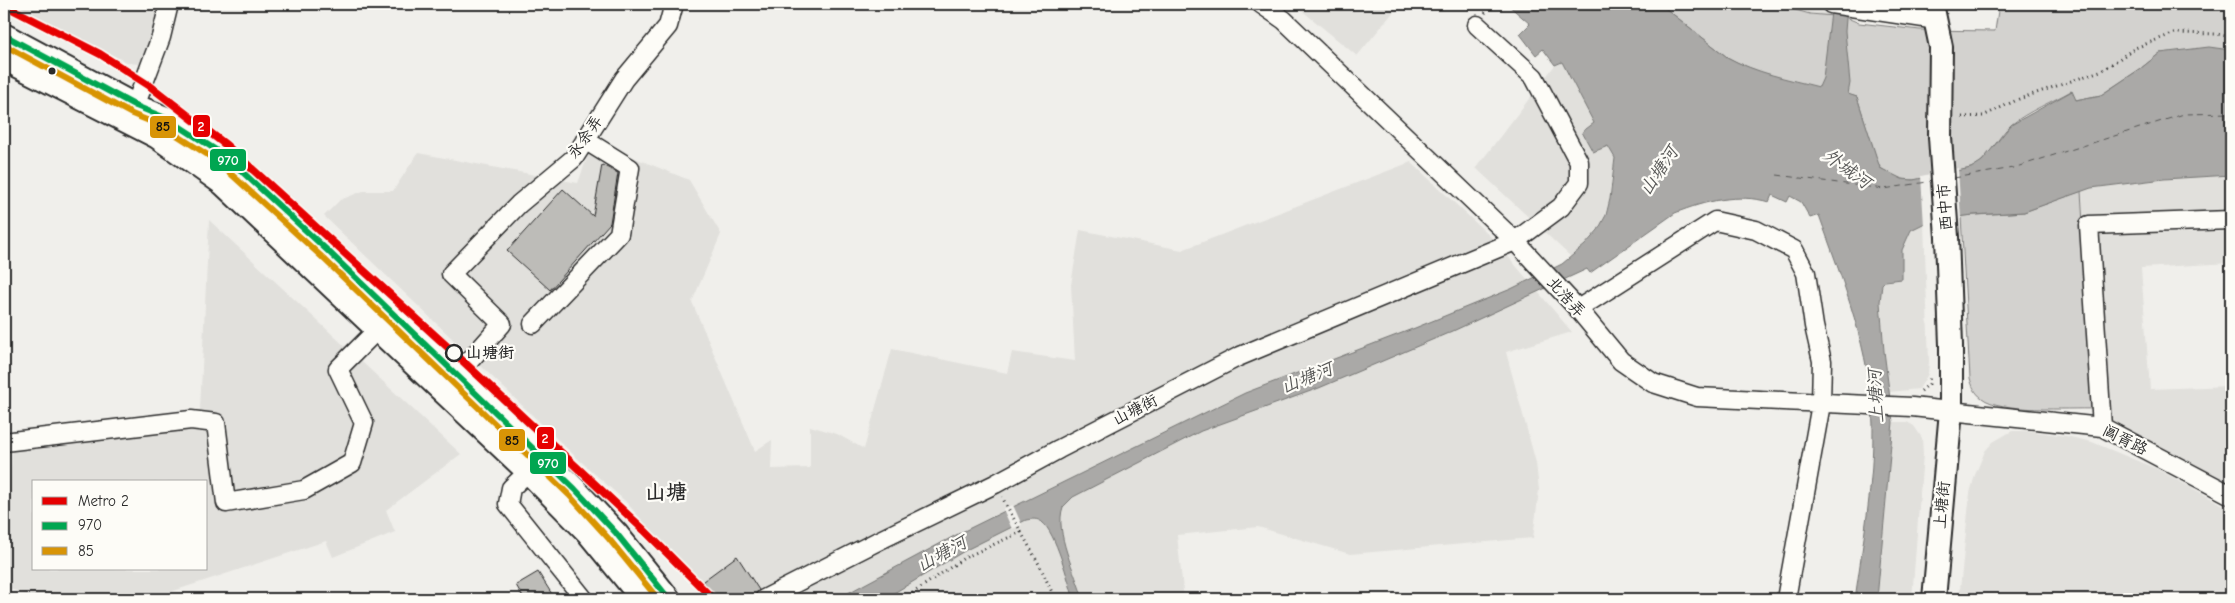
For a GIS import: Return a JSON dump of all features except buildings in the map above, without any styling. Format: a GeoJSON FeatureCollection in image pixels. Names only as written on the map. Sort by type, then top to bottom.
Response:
{"type":"FeatureCollection","features":[{"type":"Feature","properties":{"kind":"main road","name":"西中市"},"geometry":{"type":"LineString","coordinates":[[1934,12],[1942,48],[1940,138],[1947,237],[1951,345],[1950,411]]}},
{"type":"Feature","properties":{"kind":"main road"},"geometry":{"type":"LineString","coordinates":[[4,35],[132,113],[223,184],[378,328],[528,472],[596,526],[668,599]]}},
{"type":"Feature","properties":{"kind":"main road"},"geometry":{"type":"LineString","coordinates":[[4,58],[132,113],[168,118],[216,150],[237,167],[549,463],[596,526],[642,599]]}},
{"type":"Feature","properties":{"kind":"main road","name":"上塘街"},"geometry":{"type":"LineString","coordinates":[[1934,599],[1950,411]]}},
{"type":"Feature","properties":{"kind":"street"},"geometry":{"type":"LineString","coordinates":[[132,113],[161,37],[169,4]]}},
{"type":"Feature","properties":{"kind":"street","name":"永余弄"},"geometry":{"type":"LineString","coordinates":[[457,375],[502,324],[451,274],[519,204],[574,158],[624,79],[668,26],[674,4]]}},
{"type":"Feature","properties":{"kind":"street","name":"北浩弄"},"geometry":{"type":"LineString","coordinates":[[1261,4],[1284,20],[1515,241],[1578,309],[1621,361],[1653,383],[1697,397],[1912,407],[1950,411]]}},
{"type":"Feature","properties":{"kind":"street"},"geometry":{"type":"LineString","coordinates":[[1831,4],[1856,8],[1934,12]]}},
{"type":"Feature","properties":{"kind":"street","name":"山塘街"},"geometry":{"type":"LineString","coordinates":[[764,599],[995,484],[1238,357],[1515,241],[1561,207],[1579,182],[1579,162],[1534,77],[1477,25]]}},
{"type":"Feature","properties":{"kind":"street"},"geometry":{"type":"LineString","coordinates":[[533,324],[619,234],[630,168],[585,140]]}},
{"type":"Feature","properties":{"kind":"street"},"geometry":{"type":"LineString","coordinates":[[2102,427],[2089,224],[2231,220]]}},
{"type":"Feature","properties":{"kind":"street"},"geometry":{"type":"LineString","coordinates":[[1578,309],[1715,222],[1756,230],[1794,250],[1806,274],[1814,326],[1822,361],[1821,404],[1786,599]]}},
{"type":"Feature","properties":{"kind":"street"},"geometry":{"type":"LineString","coordinates":[[4,442],[191,420],[216,423],[226,503],[304,490],[352,463],[364,423],[338,370],[378,328]]}},
{"type":"Feature","properties":{"kind":"street","name":"阊胥路"},"geometry":{"type":"LineString","coordinates":[[1950,411],[2102,427],[2231,495]]}},
{"type":"Feature","properties":{"kind":"street"},"geometry":{"type":"LineString","coordinates":[[528,472],[511,488],[508,504],[584,599]]}},
{"type":"Feature","properties":{"kind":"path"},"geometry":{"type":"LineString","coordinates":[[1489,9],[1492,4]]}},
{"type":"Feature","properties":{"kind":"path"},"geometry":{"type":"LineString","coordinates":[[1962,117],[1983,116],[2019,99],[2103,70],[2135,48],[2175,34],[2217,34],[2231,37]]}},
{"type":"Feature","properties":{"kind":"path"},"geometry":{"type":"LineString","coordinates":[[1008,507],[1040,566],[1055,599]]}},
{"type":"Feature","properties":{"kind":"path"},"geometry":{"type":"LineString","coordinates":[[904,599],[964,558],[1021,532]]}},
{"type":"Feature","properties":{"kind":"shaded area"},"geometry":{"type":"Polygon","coordinates":[[[7,4],[177,4],[168,38],[139,64],[129,63],[7,4]]]}},
{"type":"Feature","properties":{"kind":"shaded area"},"geometry":{"type":"Polygon","coordinates":[[[1294,4],[1400,4],[1357,56],[1294,4]]]}},
{"type":"Feature","properties":{"kind":"shaded area"},"geometry":{"type":"Polygon","coordinates":[[[1660,4],[1774,4],[1810,14],[1845,17],[1859,23],[1920,30],[1995,31],[1999,4],[2231,4],[2231,56],[2160,53],[2101,95],[2075,100],[2071,91],[2025,115],[2006,130],[1981,162],[1975,166],[1942,175],[1908,180],[1891,175],[1878,164],[1857,97],[1790,81],[1742,65],[1727,57],[1660,4]]]}},
{"type":"Feature","properties":{"kind":"shaded area"},"geometry":{"type":"Polygon","coordinates":[[[1774,4],[1832,4],[1831,17],[1784,8],[1774,4]]]}},
{"type":"Feature","properties":{"kind":"shaded area"},"geometry":{"type":"Polygon","coordinates":[[[1562,62],[1595,123],[1582,132],[1593,152],[1608,145],[1615,158],[1610,199],[1602,223],[1585,245],[1571,257],[1476,168],[1555,65],[1562,62]]]}},
{"type":"Feature","properties":{"kind":"shaded area"},"geometry":{"type":"Polygon","coordinates":[[[593,141],[689,180],[721,234],[692,302],[755,451],[772,440],[771,469],[810,468],[810,426],[837,434],[864,449],[892,349],[1007,373],[1012,352],[1075,361],[1071,285],[1080,230],[1182,250],[1411,162],[1495,241],[1572,332],[1506,352],[1536,463],[1539,490],[1533,538],[1350,554],[1258,527],[1177,535],[1184,599],[704,599],[669,550],[625,501],[575,456],[324,216],[340,200],[363,191],[393,191],[418,153],[578,183],[593,141]]]}},
{"type":"Feature","properties":{"kind":"shaded area"},"geometry":{"type":"Polygon","coordinates":[[[2231,175],[2231,214],[2083,220],[2081,191],[2091,188],[2164,179],[2231,175]]]}},
{"type":"Feature","properties":{"kind":"shaded area"},"geometry":{"type":"Polygon","coordinates":[[[2081,191],[2094,409],[2019,408],[1991,403],[1977,394],[1970,378],[1961,216],[2024,212],[2081,191]]]}},
{"type":"Feature","properties":{"kind":"shaded area"},"geometry":{"type":"Polygon","coordinates":[[[209,220],[461,454],[386,510],[395,532],[333,557],[326,541],[149,599],[41,599],[4,587],[12,450],[85,426],[200,410],[209,220]]]}},
{"type":"Feature","properties":{"kind":"shaded area"},"geometry":{"type":"Polygon","coordinates":[[[1924,223],[1928,374],[1919,389],[1889,392],[1880,290],[1885,281],[1902,279],[1902,250],[1911,230],[1924,223]]]}},
{"type":"Feature","properties":{"kind":"shaded area"},"geometry":{"type":"Polygon","coordinates":[[[2231,231],[2231,263],[2141,268],[2150,389],[2231,386],[2231,485],[2107,423],[2098,235],[2231,231]]]}},
{"type":"Feature","properties":{"kind":"shaded area"},"geometry":{"type":"Polygon","coordinates":[[[1893,422],[1907,422],[1914,426],[1922,438],[1923,454],[1912,599],[1877,599],[1893,422]]]}},
{"type":"Feature","properties":{"kind":"shaded area"},"geometry":{"type":"Polygon","coordinates":[[[2012,431],[2031,431],[2092,442],[2157,469],[2231,509],[2231,599],[1959,599],[1970,493],[1975,475],[1985,451],[1993,442],[2012,431]]]}},
{"type":"Feature","properties":{"kind":"water"},"geometry":{"type":"Polygon","coordinates":[[[1507,4],[1660,4],[1727,57],[1738,63],[1819,87],[1823,78],[1832,4],[1847,7],[1845,31],[1850,83],[1848,94],[1857,97],[1880,168],[1902,179],[1913,180],[1971,168],[1982,161],[2011,125],[2072,91],[2076,100],[2101,95],[2160,53],[2209,47],[2230,50],[2231,175],[2164,179],[2091,188],[2024,212],[1973,215],[1929,221],[1911,230],[1902,250],[1902,279],[1885,281],[1882,284],[1880,302],[1893,422],[1877,599],[1855,599],[1867,512],[1873,447],[1871,398],[1861,344],[1846,292],[1819,215],[1810,218],[1801,202],[1790,196],[1787,202],[1772,195],[1769,202],[1757,199],[1734,198],[1698,205],[1675,213],[1590,273],[1587,269],[1453,331],[1319,388],[1201,431],[1073,497],[1063,507],[1061,528],[1067,553],[1083,599],[1074,599],[1052,536],[1042,522],[1034,519],[1026,520],[966,550],[884,599],[837,599],[958,534],[1245,393],[1511,289],[1562,264],[1585,245],[1598,230],[1606,215],[1615,158],[1608,146],[1593,152],[1582,132],[1594,123],[1562,62],[1555,65],[1543,49],[1536,55],[1520,34],[1530,24],[1507,4]]]}},
{"type":"Feature","properties":{"kind":"pier"},"geometry":{"type":"Polygon","coordinates":[[[1958,168],[1961,219],[1929,223],[1924,226],[1921,176],[1958,168]]]}},
{"type":"Feature","properties":{"kind":"pier"},"geometry":{"type":"Polygon","coordinates":[[[1013,505],[1022,525],[1012,529],[1003,509],[1013,505]]]}},
{"type":"Feature","properties":{"kind":"ferry route"},"geometry":{"type":"LineString","coordinates":[[1954,178],[2013,168],[2184,114],[2231,113]]}},
{"type":"Feature","properties":{"kind":"ferry route"},"geometry":{"type":"LineString","coordinates":[[1777,175],[1884,189],[1933,181]]}},
{"type":"Feature","properties":{"kind":"metro line","name":"2"},"geometry":{"type":"LineString","coordinates":[[4,5],[100,54],[150,86],[226,145],[451,350],[644,530],[713,599]]}},
{"type":"Feature","properties":{"kind":"transit line","name":"970"},"geometry":{"type":"LineString","coordinates":[[4,35],[136,106],[168,119],[216,150],[237,167],[328,251],[575,489],[616,533],[669,599]]}},
{"type":"Feature","properties":{"kind":"transit line","name":"85"},"geometry":{"type":"LineString","coordinates":[[4,45],[132,114],[164,127],[211,157],[322,257],[569,495],[609,539],[658,599]]}},
{"type":"Feature","properties":{"kind":"place","name":"山塘街"},"geometry":{"type":"Point","coordinates":[454,353]}},
{"type":"Feature","properties":{"kind":"district","name":"山塘"},"geometry":{"type":"Point","coordinates":[666,492]}},
{"type":"Feature","properties":{"kind":"water label","name":"外城河"},"geometry":{"type":"Point","coordinates":[1847,169]}},
{"type":"Feature","properties":{"kind":"water label","name":"山塘河"},"geometry":{"type":"Point","coordinates":[1659,171]}},
{"type":"Feature","properties":{"kind":"water label","name":"山塘河"},"geometry":{"type":"Point","coordinates":[1307,378]}},
{"type":"Feature","properties":{"kind":"water label","name":"上塘河"},"geometry":{"type":"Point","coordinates":[1876,396]}},
{"type":"Feature","properties":{"kind":"water label","name":"山塘河"},"geometry":{"type":"Point","coordinates":[942,554]}}]}
